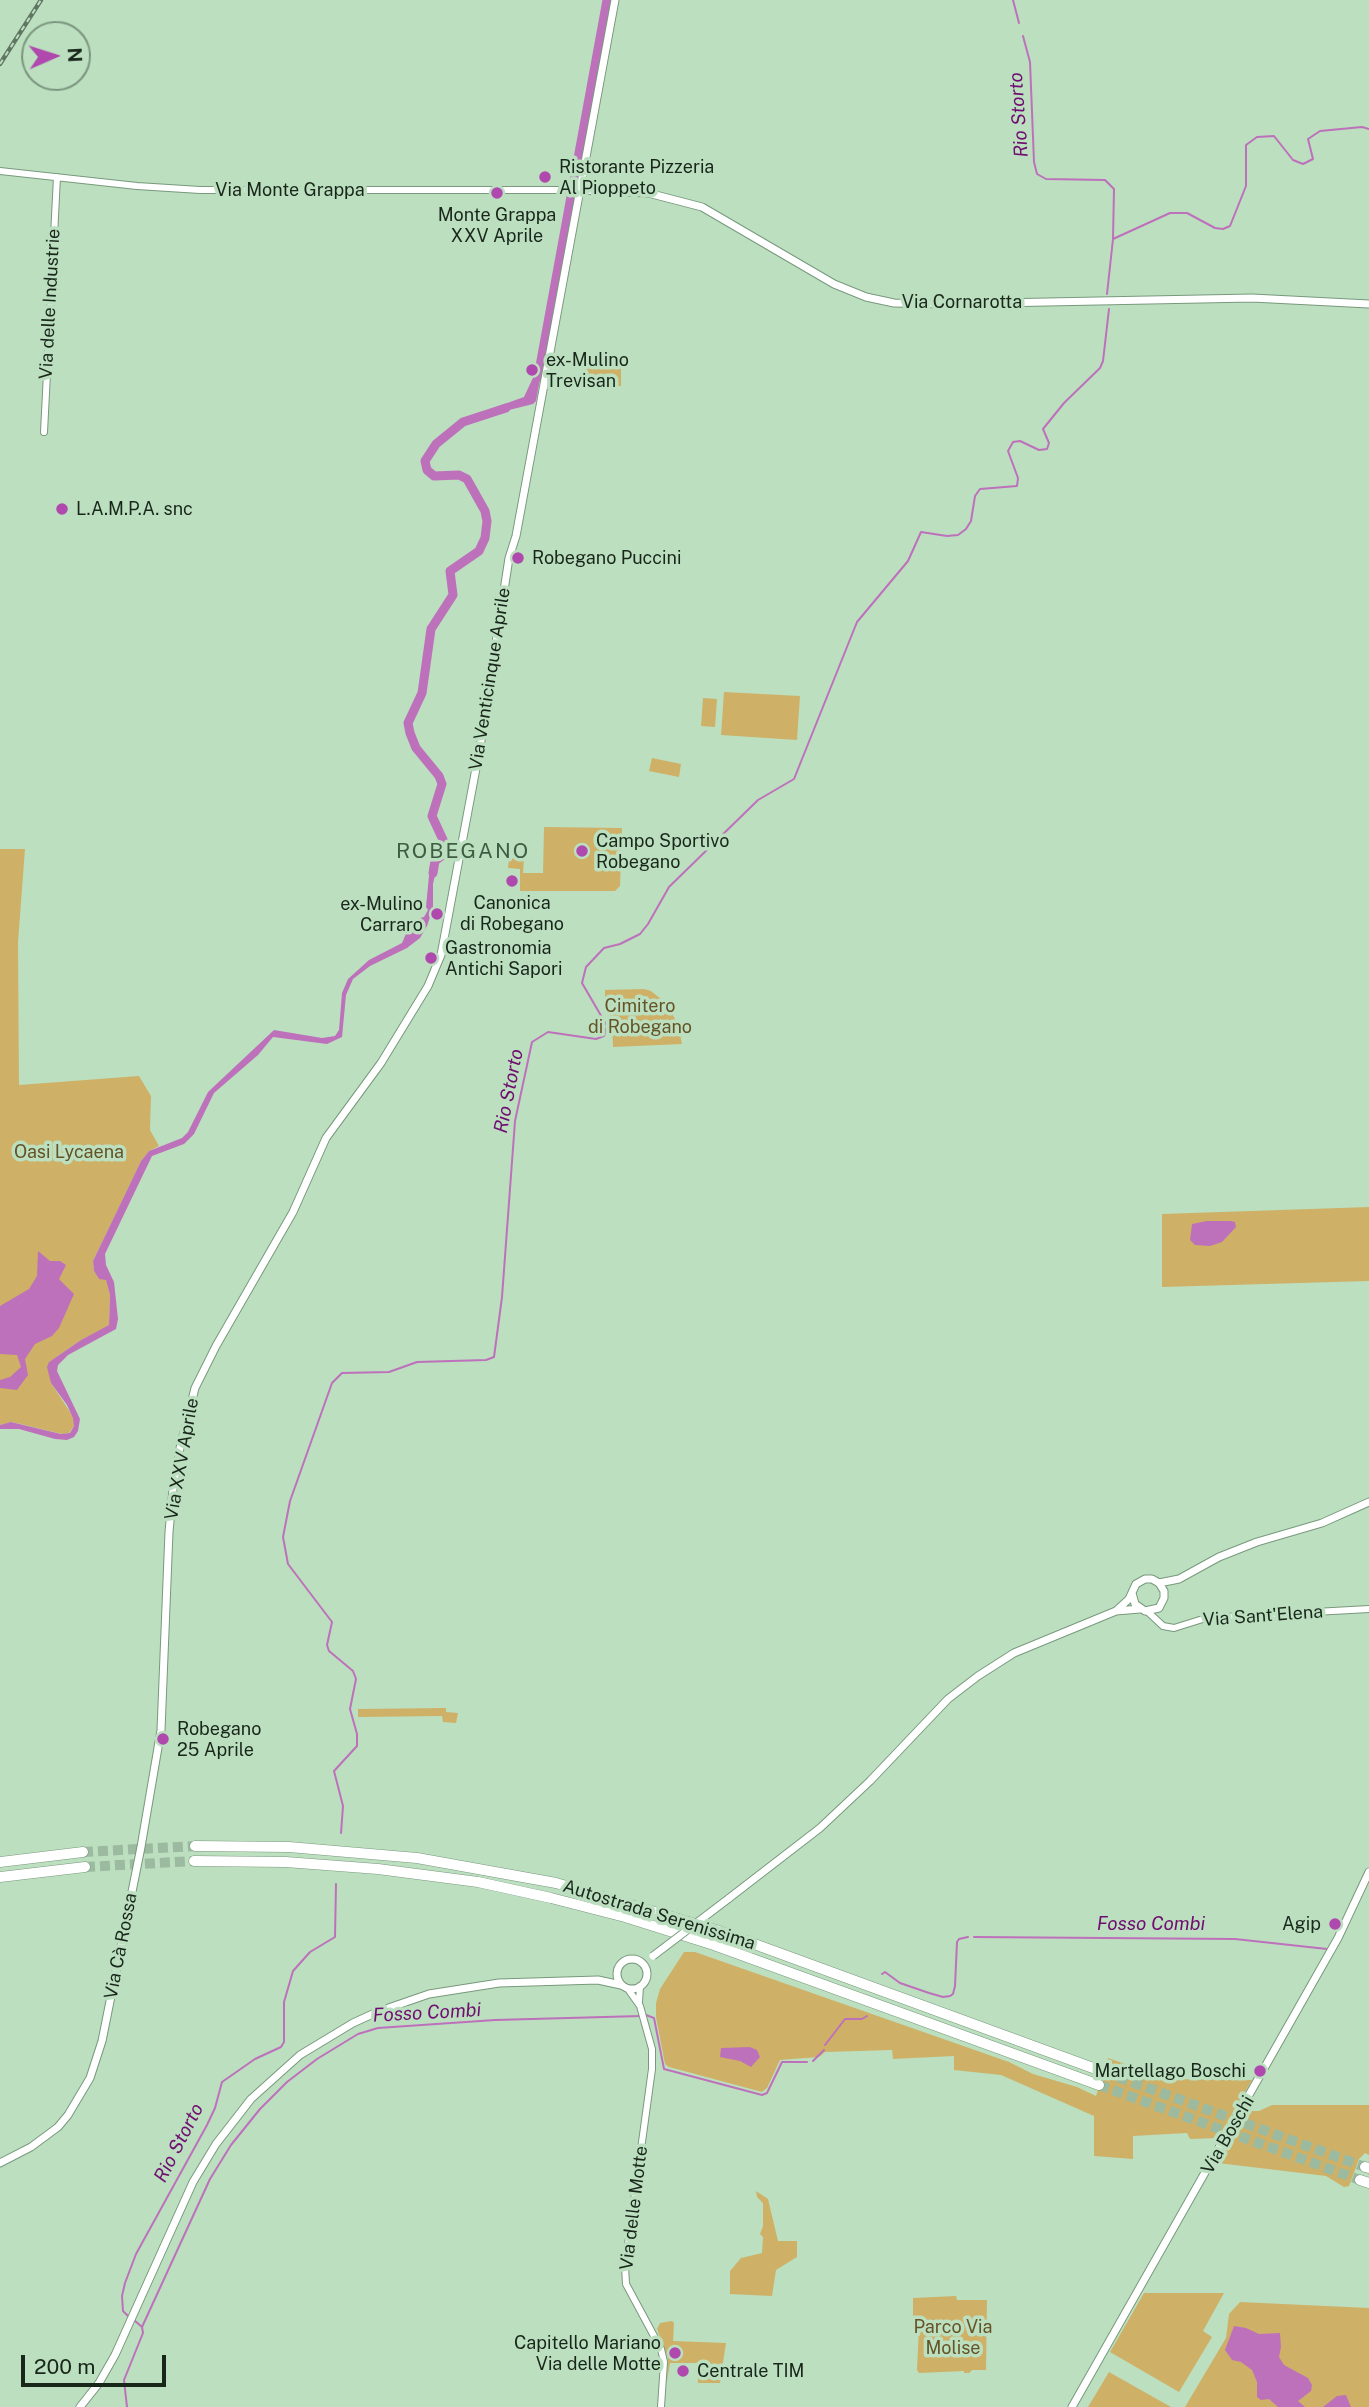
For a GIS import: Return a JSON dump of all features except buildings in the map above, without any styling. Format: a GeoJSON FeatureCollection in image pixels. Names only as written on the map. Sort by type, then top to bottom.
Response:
{"type":"FeatureCollection","features":[{"type":"Feature","properties":{"kind":"highway","name":"Autostrada Serenissima"},"geometry":{"type":"LineString","coordinates":[[195,1846],[289,1847],[417,1858],[556,1883],[716,1930],[1104,2072]]}},
{"type":"Feature","properties":{"kind":"highway"},"geometry":{"type":"LineString","coordinates":[[0,1862],[83,1852]]}},
{"type":"Feature","properties":{"kind":"highway","name":"Autostrada Serenissima"},"geometry":{"type":"LineString","coordinates":[[194,1861],[286,1862],[378,1869],[478,1882],[551,1898],[625,1917],[714,1945],[1099,2085]]}},
{"type":"Feature","properties":{"kind":"highway"},"geometry":{"type":"LineString","coordinates":[[0,1877],[85,1867]]}},
{"type":"Feature","properties":{"kind":"main road","name":"Via Venticinque Aprile"},"geometry":{"type":"LineString","coordinates":[[326,1138],[381,1063],[428,986],[441,956],[480,747],[509,558],[516,536],[615,0]]}},
{"type":"Feature","properties":{"kind":"main road","name":"Via Cornarotta"},"geometry":{"type":"LineString","coordinates":[[578,189],[648,193],[702,207],[834,285],[866,297],[894,303],[1252,298],[1369,304]]}},
{"type":"Feature","properties":{"kind":"main road","name":"Via XXV Aprile"},"geometry":{"type":"LineString","coordinates":[[164,1686],[171,1510],[189,1408],[204,1367],[293,1212],[326,1138]]}},
{"type":"Feature","properties":{"kind":"main road"},"geometry":{"type":"LineString","coordinates":[[1116,1611],[1142,1580],[1169,1583],[1219,1557],[1257,1542],[1322,1523],[1369,1502]]}},
{"type":"Feature","properties":{"kind":"main road"},"geometry":{"type":"LineString","coordinates":[[80,2407],[106,2372],[193,2182],[216,2144],[251,2099],[300,2055],[327,2037],[377,2012],[429,1994],[499,1983],[598,1980],[608,1977],[627,1959],[638,1960],[653,1956],[829,1821],[947,1699],[978,1675],[1014,1653],[1116,1611],[1159,1608],[1164,1596],[1185,1577]]}},
{"type":"Feature","properties":{"kind":"main road"},"geometry":{"type":"LineString","coordinates":[[1159,1583],[1164,1596]]}},
{"type":"Feature","properties":{"kind":"main road"},"geometry":{"type":"LineString","coordinates":[[1132,1593],[1134,1602],[1144,1610]]}},
{"type":"Feature","properties":{"kind":"main road","name":"Via Cà Rossa"},"geometry":{"type":"LineString","coordinates":[[0,2163],[31,2147],[58,2127],[79,2099],[96,2061],[142,1838],[160,1730],[164,1686]]}},
{"type":"Feature","properties":{"kind":"main road","name":"Via Boschi"},"geometry":{"type":"LineString","coordinates":[[1072,2407],[1339,1938],[1369,1872]]}},
{"type":"Feature","properties":{"kind":"main road"},"geometry":{"type":"LineString","coordinates":[[598,1980],[625,1987],[640,1986],[646,1980],[647,1969],[653,1956]]}},
{"type":"Feature","properties":{"kind":"main road"},"geometry":{"type":"LineString","coordinates":[[638,1960],[647,1969]]}},
{"type":"Feature","properties":{"kind":"main road"},"geometry":{"type":"LineString","coordinates":[[618,1968],[617,1978],[625,1987]]}},
{"type":"Feature","properties":{"kind":"street","name":"Via Monte Grappa"},"geometry":{"type":"LineString","coordinates":[[0,171],[200,190],[578,189]]}},
{"type":"Feature","properties":{"kind":"street","name":"Via delle Industrie"},"geometry":{"type":"LineString","coordinates":[[44,432],[57,177]]}},
{"type":"Feature","properties":{"kind":"street"},"geometry":{"type":"LineString","coordinates":[[1159,1608],[1157,1614],[1160,1623]]}},
{"type":"Feature","properties":{"kind":"street","name":"Via Sant'Elena"},"geometry":{"type":"LineString","coordinates":[[1160,1623],[1174,1628],[1206,1618],[1369,1609]]}},
{"type":"Feature","properties":{"kind":"street"},"geometry":{"type":"LineString","coordinates":[[1144,1610],[1160,1623]]}},
{"type":"Feature","properties":{"kind":"street","name":"Via delle Motte"},"geometry":{"type":"LineString","coordinates":[[640,1986],[639,2001],[652,2049],[652,2069],[625,2266],[626,2284],[661,2349],[664,2362],[661,2407]]}},
{"type":"Feature","properties":{"kind":"street"},"geometry":{"type":"LineString","coordinates":[[625,1987],[639,2001]]}},
{"type":"Feature","properties":{"kind":"green space"},"geometry":{"type":"Polygon","coordinates":[[[621,360],[621,386],[587,386],[582,383],[581,376],[586,370],[581,363],[621,360]]]}},
{"type":"Feature","properties":{"kind":"green space"},"geometry":{"type":"Polygon","coordinates":[[[724,692],[800,696],[797,740],[721,735],[724,692]]]}},
{"type":"Feature","properties":{"kind":"green space"},"geometry":{"type":"Polygon","coordinates":[[[703,698],[717,699],[715,727],[701,726],[703,698]]]}},
{"type":"Feature","properties":{"kind":"green space"},"geometry":{"type":"Polygon","coordinates":[[[652,758],[681,764],[679,777],[649,771],[652,758]]]}},
{"type":"Feature","properties":{"kind":"green space"},"geometry":{"type":"Polygon","coordinates":[[[544,827],[622,828],[620,886],[615,891],[520,891],[520,869],[508,868],[509,858],[524,859],[523,873],[543,873],[544,827]]]}},
{"type":"Feature","properties":{"kind":"green space","name":"Oasi Lycaena"},"geometry":{"type":"Polygon","coordinates":[[[0,849],[25,849],[18,942],[19,1085],[139,1076],[151,1096],[150,1130],[159,1146],[149,1151],[141,1161],[93,1261],[94,1271],[99,1279],[106,1279],[110,1295],[109,1326],[81,1340],[49,1362],[51,1383],[74,1418],[74,1426],[69,1433],[62,1434],[12,1422],[0,1425],[0,849]]]}},
{"type":"Feature","properties":{"kind":"green space","name":"Cimitero di Robegano"},"geometry":{"type":"Polygon","coordinates":[[[644,989],[666,1003],[678,1024],[682,1044],[613,1047],[612,1022],[605,1002],[605,990],[644,989]]]}},
{"type":"Feature","properties":{"kind":"green space"},"geometry":{"type":"Polygon","coordinates":[[[1369,1207],[1369,1281],[1162,1287],[1162,1214],[1369,1207]]]}},
{"type":"Feature","properties":{"kind":"green space"},"geometry":{"type":"Polygon","coordinates":[[[446,1708],[446,1712],[458,1713],[456,1723],[443,1722],[442,1716],[358,1717],[358,1709],[446,1708]]]}},
{"type":"Feature","properties":{"kind":"green space"},"geometry":{"type":"Polygon","coordinates":[[[684,1952],[695,1952],[1009,2062],[1033,2074],[1077,2087],[1096,2096],[1108,2058],[1168,2079],[1252,2080],[1218,2138],[1190,2139],[1187,2133],[1133,2136],[1133,2159],[1094,2156],[1094,2116],[1001,2075],[954,2070],[954,2056],[893,2059],[892,2050],[825,2052],[819,2057],[780,2060],[767,2088],[762,2092],[665,2064],[656,2003],[660,1989],[684,1952]]]}},
{"type":"Feature","properties":{"kind":"green space"},"geometry":{"type":"Polygon","coordinates":[[[1272,2105],[1369,2105],[1369,2155],[1365,2153],[1359,2159],[1349,2186],[1344,2187],[1326,2176],[1218,2163],[1248,2111],[1259,2111],[1272,2105]]]}},
{"type":"Feature","properties":{"kind":"green space"},"geometry":{"type":"Polygon","coordinates":[[[756,2191],[768,2199],[778,2241],[797,2241],[797,2257],[776,2270],[772,2296],[730,2294],[730,2271],[741,2258],[762,2253],[763,2237],[760,2234],[763,2226],[763,2203],[757,2197],[756,2191]]]}},
{"type":"Feature","properties":{"kind":"green space"},"geometry":{"type":"Polygon","coordinates":[[[1144,2293],[1224,2293],[1203,2331],[1212,2337],[1179,2392],[1110,2352],[1144,2293]]]}},
{"type":"Feature","properties":{"kind":"green space","name":"Parco Via Molise"},"geometry":{"type":"Polygon","coordinates":[[[956,2296],[957,2300],[987,2300],[986,2370],[972,2370],[969,2373],[919,2373],[919,2327],[913,2324],[913,2298],[956,2296]]]}},
{"type":"Feature","properties":{"kind":"green space"},"geometry":{"type":"Polygon","coordinates":[[[1240,2302],[1369,2308],[1369,2407],[1185,2407],[1226,2338],[1229,2314],[1240,2302]]]}},
{"type":"Feature","properties":{"kind":"green space"},"geometry":{"type":"Polygon","coordinates":[[[672,2321],[673,2341],[726,2343],[720,2383],[698,2383],[697,2363],[670,2363],[667,2381],[668,2358],[657,2329],[660,2323],[672,2321]]]}},
{"type":"Feature","properties":{"kind":"green space"},"geometry":{"type":"Polygon","coordinates":[[[1109,2372],[1171,2407],[1088,2407],[1109,2372]]]}},
{"type":"Feature","properties":{"kind":"shaded area"},"geometry":{"type":"Polygon","coordinates":[[[538,367],[542,368],[536,401],[497,413],[496,407],[524,397],[538,367]]]}},
{"type":"Feature","properties":{"kind":"shaded area"},"geometry":{"type":"Polygon","coordinates":[[[430,865],[437,866],[433,884],[433,908],[427,926],[420,938],[407,948],[370,966],[353,979],[346,995],[342,1037],[327,1044],[273,1037],[258,1055],[214,1093],[194,1134],[184,1144],[152,1156],[105,1254],[106,1265],[114,1282],[118,1319],[116,1329],[68,1355],[58,1365],[57,1371],[80,1419],[74,1437],[67,1440],[55,1439],[19,1429],[0,1429],[0,1425],[11,1422],[61,1434],[70,1433],[74,1426],[73,1418],[51,1383],[47,1367],[49,1362],[81,1340],[109,1325],[110,1295],[106,1280],[99,1279],[94,1271],[93,1261],[141,1161],[149,1151],[182,1138],[188,1132],[208,1092],[274,1030],[322,1038],[335,1036],[339,1030],[342,993],[348,979],[369,960],[402,943],[412,920],[424,917],[428,910],[426,907],[430,865]]]}},
{"type":"Feature","properties":{"kind":"shaded area"},"geometry":{"type":"Polygon","coordinates":[[[1231,1221],[1235,1222],[1236,1227],[1222,1242],[1210,1246],[1195,1245],[1190,1240],[1192,1224],[1231,1221]]]}},
{"type":"Feature","properties":{"kind":"shaded area"},"geometry":{"type":"Polygon","coordinates":[[[38,1251],[50,1261],[60,1261],[66,1265],[59,1279],[74,1294],[59,1328],[52,1336],[35,1344],[25,1359],[28,1375],[17,1390],[0,1388],[0,1380],[10,1377],[21,1367],[17,1355],[0,1354],[0,1306],[29,1289],[37,1276],[38,1251]]]}},
{"type":"Feature","properties":{"kind":"shaded area"},"geometry":{"type":"Polygon","coordinates":[[[750,2047],[757,2050],[760,2057],[751,2067],[740,2061],[720,2057],[721,2048],[750,2047]]]}},
{"type":"Feature","properties":{"kind":"shaded area"},"geometry":{"type":"Polygon","coordinates":[[[1234,2326],[1259,2334],[1280,2333],[1279,2357],[1284,2365],[1308,2378],[1312,2385],[1311,2391],[1298,2401],[1305,2407],[1278,2407],[1269,2399],[1261,2400],[1257,2397],[1257,2382],[1252,2370],[1241,2362],[1232,2360],[1225,2350],[1234,2326]]]}},
{"type":"Feature","properties":{"kind":"shaded area"},"geometry":{"type":"Polygon","coordinates":[[[1346,2395],[1351,2407],[1323,2407],[1337,2396],[1346,2395]]]}},
{"type":"Feature","properties":{"kind":"waterway"},"geometry":{"type":"LineString","coordinates":[[538,377],[607,0]]}},
{"type":"Feature","properties":{"kind":"waterway","name":"Rio Storto"},"geometry":{"type":"LineString","coordinates":[[1013,0],[1019,23]]}},
{"type":"Feature","properties":{"kind":"waterway","name":"Rio Storto"},"geometry":{"type":"LineString","coordinates":[[1023,36],[1030,62],[1034,162],[1037,174],[1046,179],[1105,180],[1114,189],[1113,239],[1107,294]]}},
{"type":"Feature","properties":{"kind":"waterway"},"geometry":{"type":"LineString","coordinates":[[1113,239],[1170,213],[1187,213],[1215,228],[1230,226],[1246,186],[1246,145],[1257,137],[1274,136],[1293,160],[1303,164],[1313,159],[1308,139],[1320,131],[1362,127],[1369,129]]}},
{"type":"Feature","properties":{"kind":"waterway","name":"Rio Storto"},"geometry":{"type":"LineString","coordinates":[[341,1833],[343,1806],[334,1771],[357,1746],[357,1734],[350,1709],[356,1679],[353,1671],[329,1651],[327,1645],[332,1622],[288,1564],[283,1537],[290,1501],[332,1383],[342,1373],[389,1372],[417,1362],[486,1360],[494,1357],[502,1297],[515,1121],[532,1042],[548,1032],[596,1039],[604,1036],[607,1026],[582,983],[586,967],[604,948],[640,934],[669,887],[758,800],[794,779],[857,622],[908,561],[921,532],[958,535],[971,521],[975,496],[980,489],[1017,486],[1018,478],[1008,451],[1013,442],[1020,441],[1039,450],[1047,449],[1049,443],[1043,429],[1064,403],[1100,368],[1109,309]]}},
{"type":"Feature","properties":{"kind":"waterway"},"geometry":{"type":"LineString","coordinates":[[433,873],[435,861],[443,855],[445,849],[432,816],[442,784],[439,776],[416,748],[408,723],[422,693],[431,629],[453,595],[450,571],[479,551],[485,538],[487,521],[485,511],[467,479],[459,475],[434,476],[427,470],[425,461],[436,444],[463,422],[506,408]]}},
{"type":"Feature","properties":{"kind":"waterway","name":"Rio Storto"},"geometry":{"type":"LineString","coordinates":[[129,2317],[123,2311],[122,2296],[136,2254],[207,2125],[222,2082],[255,2059],[281,2047],[284,2042],[284,2002],[293,1971],[310,1952],[335,1937],[336,1884]]}},
{"type":"Feature","properties":{"kind":"waterway","name":"Fosso Combi"},"geometry":{"type":"LineString","coordinates":[[882,1974],[885,1972],[900,1983],[929,1993],[950,1996],[955,1986],[957,1942],[968,1937]]}},
{"type":"Feature","properties":{"kind":"waterway","name":"Fosso Combi"},"geometry":{"type":"LineString","coordinates":[[974,1937],[1235,1939],[1327,1949]]}},
{"type":"Feature","properties":{"kind":"waterway","name":"Fosso Combi"},"geometry":{"type":"LineString","coordinates":[[646,2015],[654,2018],[664,2069],[762,2095],[767,2093],[782,2062],[807,2062]]}},
{"type":"Feature","properties":{"kind":"waterway","name":"Fosso Combi"},"geometry":{"type":"LineString","coordinates":[[142,2327],[210,2179],[231,2145],[260,2109],[287,2082],[317,2059],[358,2034],[378,2028],[495,2020],[641,2016]]}},
{"type":"Feature","properties":{"kind":"waterway","name":"Fosso Combi"},"geometry":{"type":"LineString","coordinates":[[825,2045],[845,2019],[862,2019],[867,2016]]}},
{"type":"Feature","properties":{"kind":"waterway","name":"Fosso Combi"},"geometry":{"type":"LineString","coordinates":[[813,2061],[824,2050]]}},
{"type":"Feature","properties":{"kind":"waterway","name":"Rio Storto"},"geometry":{"type":"LineString","coordinates":[[127,2407],[124,2380],[143,2333],[142,2327],[134,2320]]}},
{"type":"Feature","properties":{"kind":"tunnel"},"geometry":{"type":"LineString","coordinates":[[83,1852],[195,1846]]}},
{"type":"Feature","properties":{"kind":"tunnel"},"geometry":{"type":"LineString","coordinates":[[85,1867],[194,1861]]}},
{"type":"Feature","properties":{"kind":"tunnel"},"geometry":{"type":"LineString","coordinates":[[1104,2072],[1365,2167]]}},
{"type":"Feature","properties":{"kind":"tunnel"},"geometry":{"type":"LineString","coordinates":[[1099,2085],[1360,2180]]}},
{"type":"Feature","properties":{"kind":"railway"},"geometry":{"type":"LineString","coordinates":[[0,64],[41,0]]}},
{"type":"Feature","properties":{"kind":"place","name":"Ristorante Pizzeria Al Pioppeto"},"geometry":{"type":"Point","coordinates":[545,177]}},
{"type":"Feature","properties":{"kind":"place","name":"Monte Grappa XXV Aprile"},"geometry":{"type":"Point","coordinates":[497,193]}},
{"type":"Feature","properties":{"kind":"place","name":"ex-Mulino Trevisan"},"geometry":{"type":"Point","coordinates":[532,370]}},
{"type":"Feature","properties":{"kind":"place","name":"L.A.M.P.A. snc"},"geometry":{"type":"Point","coordinates":[62,509]}},
{"type":"Feature","properties":{"kind":"place","name":"Robegano Puccini"},"geometry":{"type":"Point","coordinates":[518,558]}},
{"type":"Feature","properties":{"kind":"place","name":"Campo Sportivo Robegano"},"geometry":{"type":"Point","coordinates":[582,851]}},
{"type":"Feature","properties":{"kind":"place","name":"Canonica di Robegano"},"geometry":{"type":"Point","coordinates":[512,881]}},
{"type":"Feature","properties":{"kind":"place","name":"ex-Mulino Carraro"},"geometry":{"type":"Point","coordinates":[437,914]}},
{"type":"Feature","properties":{"kind":"place","name":"Gastronomia Antichi Sapori"},"geometry":{"type":"Point","coordinates":[431,958]}},
{"type":"Feature","properties":{"kind":"place","name":"Robegano 25 Aprile"},"geometry":{"type":"Point","coordinates":[163,1739]}},
{"type":"Feature","properties":{"kind":"place","name":"Agip"},"geometry":{"type":"Point","coordinates":[1335,1924]}},
{"type":"Feature","properties":{"kind":"place","name":"Martellago Boschi"},"geometry":{"type":"Point","coordinates":[1260,2071]}},
{"type":"Feature","properties":{"kind":"place","name":"Capitello Mariano Via delle Motte"},"geometry":{"type":"Point","coordinates":[675,2353]}},
{"type":"Feature","properties":{"kind":"place","name":"Centrale TIM"},"geometry":{"type":"Point","coordinates":[683,2371]}},
{"type":"Feature","properties":{"kind":"district","name":"ROBEGANO"},"geometry":{"type":"Point","coordinates":[463,852]}}]}
